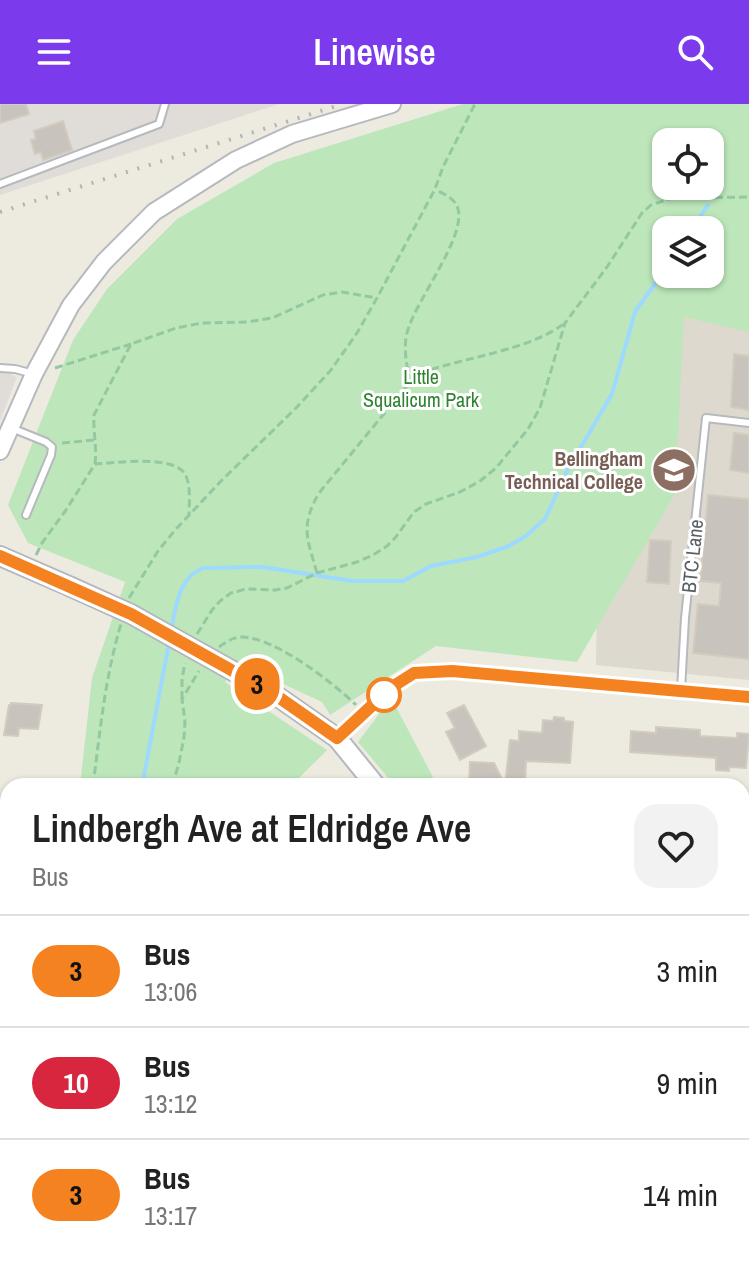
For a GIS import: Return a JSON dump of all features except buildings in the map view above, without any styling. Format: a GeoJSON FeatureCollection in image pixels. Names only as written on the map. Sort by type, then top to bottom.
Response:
{"type":"FeatureCollection","features":[{"type":"Feature","properties":{"kind":"main road"},"geometry":{"type":"LineString","coordinates":[[0,556],[131,614],[274,694],[337,738],[370,778]]}},
{"type":"Feature","properties":{"kind":"street"},"geometry":{"type":"LineString","coordinates":[[0,451],[34,374],[71,305],[104,262],[154,212],[236,160],[292,134],[392,104]]}},
{"type":"Feature","properties":{"kind":"street"},"geometry":{"type":"LineString","coordinates":[[337,738],[392,687],[414,673],[452,671],[749,697]]}},
{"type":"Feature","properties":{"kind":"lane"},"geometry":{"type":"LineString","coordinates":[[0,184],[159,124],[165,104]]}},
{"type":"Feature","properties":{"kind":"lane"},"geometry":{"type":"LineString","coordinates":[[0,368],[34,374]]}},
{"type":"Feature","properties":{"kind":"lane","name":"BTC Lane"},"geometry":{"type":"LineString","coordinates":[[681,690],[685,618],[706,418],[749,423]]}},
{"type":"Feature","properties":{"kind":"lane"},"geometry":{"type":"LineString","coordinates":[[10,427],[52,447],[26,515]]}},
{"type":"Feature","properties":{"kind":"path"},"geometry":{"type":"LineString","coordinates":[[129,599],[158,551],[188,516],[297,407],[331,370],[357,333],[435,189],[475,104]]}},
{"type":"Feature","properties":{"kind":"path"},"geometry":{"type":"LineString","coordinates":[[410,382],[406,335],[423,295],[451,245],[459,221],[458,206],[435,189]]}},
{"type":"Feature","properties":{"kind":"path"},"geometry":{"type":"LineString","coordinates":[[317,573],[306,531],[312,504],[410,382],[436,368],[533,340],[565,323],[642,213],[660,200],[682,196],[749,197]]}},
{"type":"Feature","properties":{"kind":"path"},"geometry":{"type":"LineString","coordinates":[[34,374],[176,328],[272,318],[323,295],[342,292],[377,298]]}},
{"type":"Feature","properties":{"kind":"path"},"geometry":{"type":"LineString","coordinates":[[196,635],[212,610],[231,593],[246,589],[287,588],[317,573],[373,555],[395,538],[414,512],[426,504],[460,492],[496,468],[528,429],[540,408],[565,323]]}},
{"type":"Feature","properties":{"kind":"path"},"geometry":{"type":"LineString","coordinates":[[30,569],[42,543],[95,464],[94,415],[131,344]]}},
{"type":"Feature","properties":{"kind":"path"},"geometry":{"type":"LineString","coordinates":[[50,444],[95,439]]}},
{"type":"Feature","properties":{"kind":"path"},"geometry":{"type":"LineString","coordinates":[[95,464],[163,462],[180,468],[186,474],[188,516]]}},
{"type":"Feature","properties":{"kind":"path"},"geometry":{"type":"LineString","coordinates":[[94,778],[113,649],[121,624]]}},
{"type":"Feature","properties":{"kind":"path"},"geometry":{"type":"LineString","coordinates":[[182,699],[182,679],[188,652]]}},
{"type":"Feature","properties":{"kind":"shaded area"},"geometry":{"type":"Polygon","coordinates":[[[0,104],[279,104],[0,195],[0,104]]]}},
{"type":"Feature","properties":{"kind":"shaded area","name":"Bellingham Technical College"},"geometry":{"type":"Polygon","coordinates":[[[605,104],[749,104],[749,680],[596,665],[605,104]]]}},
{"type":"Feature","properties":{"kind":"shaded area"},"geometry":{"type":"Polygon","coordinates":[[[0,370],[17,377],[0,421],[0,370]]]}},
{"type":"Feature","properties":{"kind":"green space","name":"Little Squalicum Park"},"geometry":{"type":"Polygon","coordinates":[[[463,104],[749,104],[749,332],[684,317],[675,494],[577,662],[436,646],[330,715],[322,702],[238,663],[225,682],[327,750],[299,778],[81,778],[92,678],[125,582],[28,543],[8,505],[73,340],[107,289],[177,219],[274,163],[463,104]]]}},
{"type":"Feature","properties":{"kind":"green space"},"geometry":{"type":"Polygon","coordinates":[[[395,705],[433,777],[388,778],[358,742],[385,706],[395,705]]]}},
{"type":"Feature","properties":{"kind":"waterway"},"geometry":{"type":"LineString","coordinates":[[701,216],[708,205]]}},
{"type":"Feature","properties":{"kind":"waterway"},"geometry":{"type":"LineString","coordinates":[[171,630],[183,586],[203,568],[263,567],[352,581],[403,581],[431,566],[477,557],[509,546],[526,536],[545,519],[568,469],[612,394],[635,312],[652,288]]}},
{"type":"Feature","properties":{"kind":"waterway"},"geometry":{"type":"LineString","coordinates":[[144,778],[169,643]]}},
{"type":"Feature","properties":{"kind":"railway"},"geometry":{"type":"LineString","coordinates":[[0,212],[343,104]]}},
{"type":"Feature","properties":{"kind":"bus line","name":"3"},"geometry":{"type":"LineString","coordinates":[[0,556],[131,614],[274,694],[337,738],[392,687],[414,673],[452,671],[749,697]]}},
{"type":"Feature","properties":{"kind":"place","name":"Bellingham Technical College"},"geometry":{"type":"Point","coordinates":[674,470]}}]}
